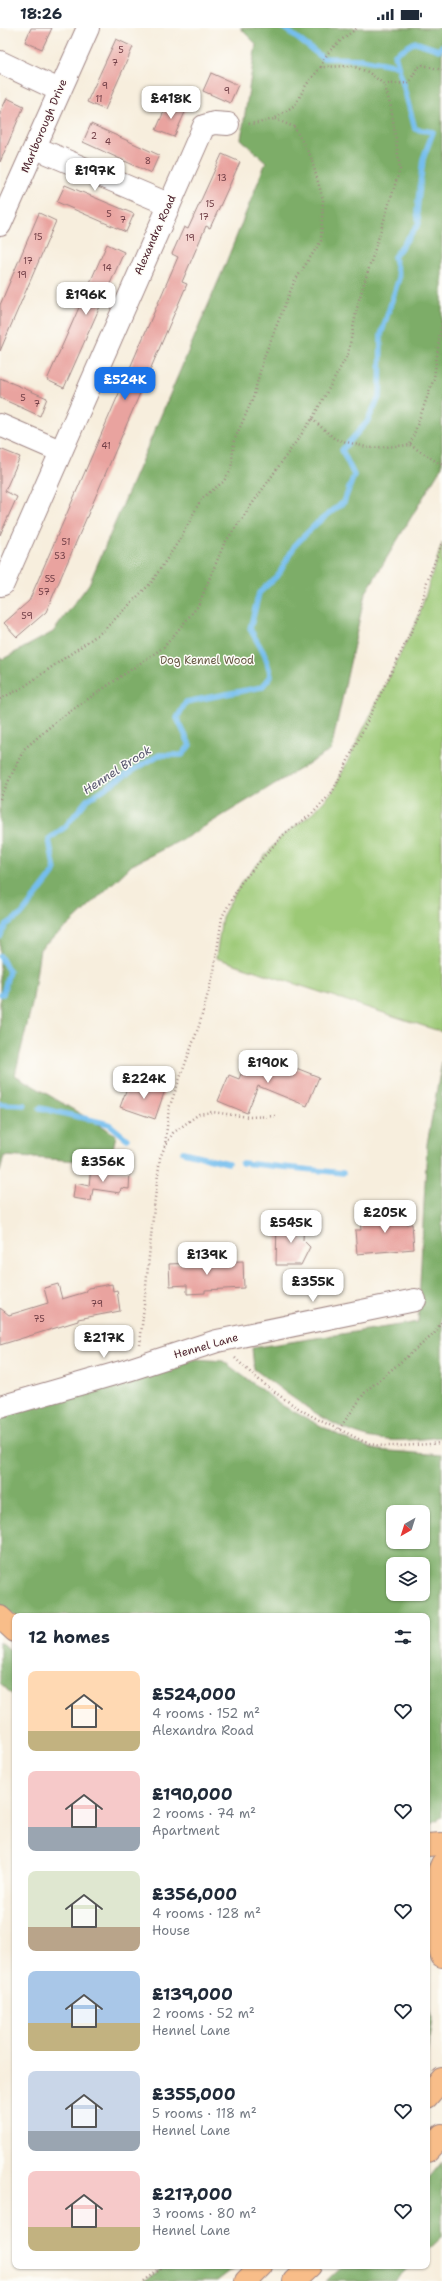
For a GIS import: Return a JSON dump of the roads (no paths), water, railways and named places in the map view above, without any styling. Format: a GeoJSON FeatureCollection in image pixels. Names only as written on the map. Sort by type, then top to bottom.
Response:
{"type":"FeatureCollection","features":[{"type":"Feature","properties":{"kind":"main road"},"geometry":{"type":"LineString","coordinates":[[0,1617],[12,1628]]}},
{"type":"Feature","properties":{"kind":"main road"},"geometry":{"type":"LineString","coordinates":[[430,1845],[442,1844]]}},
{"type":"Feature","properties":{"kind":"main road"},"geometry":{"type":"LineString","coordinates":[[442,1864],[432,1899],[434,1930],[442,1956]]}},
{"type":"Feature","properties":{"kind":"main road"},"geometry":{"type":"LineString","coordinates":[[430,1944],[442,1956]]}},
{"type":"Feature","properties":{"kind":"main road"},"geometry":{"type":"LineString","coordinates":[[430,2093],[442,2079]]}},
{"type":"Feature","properties":{"kind":"main road"},"geometry":{"type":"LineString","coordinates":[[430,2148],[442,2135]]}},
{"type":"Feature","properties":{"kind":"main road"},"geometry":{"type":"LineString","coordinates":[[246,2281],[258,2269]]}},
{"type":"Feature","properties":{"kind":"main road"},"geometry":{"type":"LineString","coordinates":[[294,2281],[307,2269]]}},
{"type":"Feature","properties":{"kind":"street","name":"Marlborough Drive"},"geometry":{"type":"LineString","coordinates":[[2,214],[36,148],[59,90],[88,28]]}},
{"type":"Feature","properties":{"kind":"street"},"geometry":{"type":"LineString","coordinates":[[0,62],[59,90]]}},
{"type":"Feature","properties":{"kind":"street","name":"Alexandra Road"},"geometry":{"type":"LineString","coordinates":[[0,585],[3,584],[168,204],[204,126],[214,123],[228,124]]}},
{"type":"Feature","properties":{"kind":"street"},"geometry":{"type":"LineString","coordinates":[[36,148],[168,204]]}},
{"type":"Feature","properties":{"kind":"street"},"geometry":{"type":"LineString","coordinates":[[0,426],[60,451]]}},
{"type":"Feature","properties":{"kind":"street","name":"Hennel Lane"},"geometry":{"type":"LineString","coordinates":[[0,1407],[139,1366],[217,1341],[416,1300]]}},
{"type":"Feature","properties":{"kind":"waterway"},"geometry":{"type":"LineString","coordinates":[[284,28],[323,58],[361,59],[398,66]]}},
{"type":"Feature","properties":{"kind":"waterway","name":"Hennel Brook"},"geometry":{"type":"LineString","coordinates":[[0,937],[6,925],[22,914],[55,871],[49,839],[65,827],[87,800],[159,755],[182,755],[190,745],[177,718],[186,702],[262,687],[271,676],[265,655],[250,629],[259,593],[279,574],[295,545],[317,523],[344,502],[354,475],[342,450],[367,422],[380,395],[381,335],[399,278],[394,257],[419,223],[417,211],[423,159],[433,132],[415,129],[395,54],[415,42],[439,50],[442,46]]}},
{"type":"Feature","properties":{"kind":"waterway","name":"Hennel Brook"},"geometry":{"type":"LineString","coordinates":[[0,956],[9,971],[3,994],[0,994]]}},
{"type":"Feature","properties":{"kind":"waterway"},"geometry":{"type":"LineString","coordinates":[[0,1104],[24,1105]]}},
{"type":"Feature","properties":{"kind":"waterway"},"geometry":{"type":"LineString","coordinates":[[40,1108],[109,1124],[127,1139]]}},
{"type":"Feature","properties":{"kind":"waterway"},"geometry":{"type":"LineString","coordinates":[[183,1152],[228,1163]]}},
{"type":"Feature","properties":{"kind":"waterway"},"geometry":{"type":"LineString","coordinates":[[242,1163],[343,1173]]}},
{"type":"Feature","properties":{"kind":"park label","name":"Dog Kennel Wood"},"geometry":{"type":"Point","coordinates":[207,660]}}]}
